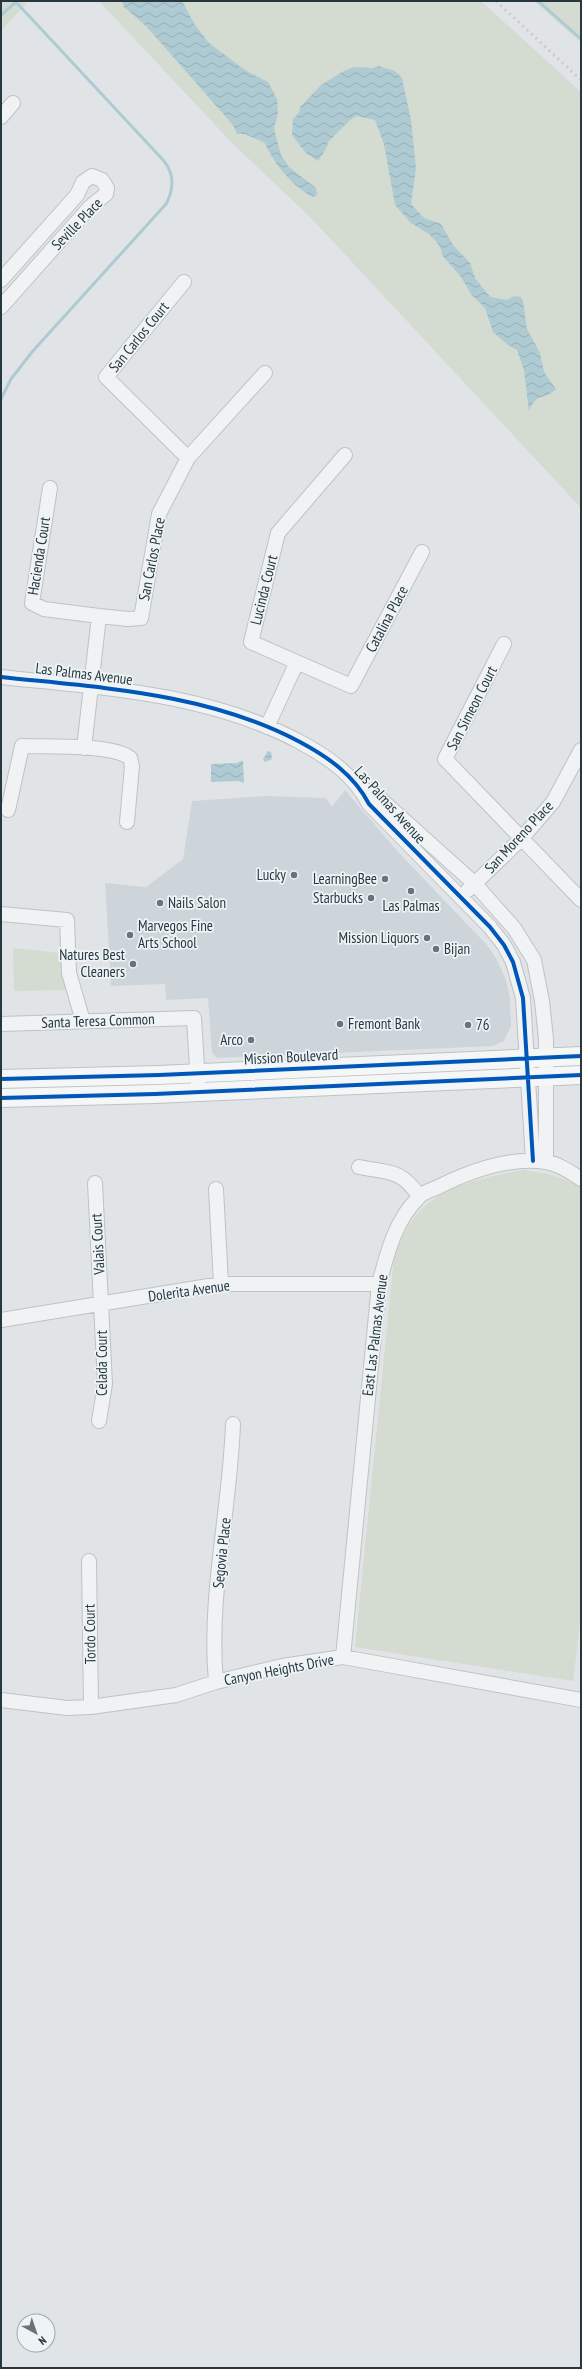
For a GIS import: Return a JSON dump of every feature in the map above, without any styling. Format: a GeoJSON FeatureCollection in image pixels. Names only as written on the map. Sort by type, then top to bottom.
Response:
{"type":"FeatureCollection","features":[{"type":"Feature","properties":{"kind":"main road","name":"Mission Boulevard"},"geometry":{"type":"LineString","coordinates":[[1,1080],[581,1056]]}},
{"type":"Feature","properties":{"kind":"main road","name":"Mission Boulevard"},"geometry":{"type":"LineString","coordinates":[[1,1098],[198,1092],[581,1075]]}},
{"type":"Feature","properties":{"kind":"street"},"geometry":{"type":"LineString","coordinates":[[1,116],[13,103]]}},
{"type":"Feature","properties":{"kind":"street","name":"Seville Place"},"geometry":{"type":"LineString","coordinates":[[1,280],[77,196],[87,178],[92,176],[102,180],[107,188],[106,194],[90,207],[1,308]]}},
{"type":"Feature","properties":{"kind":"street","name":"San Carlos Court"},"geometry":{"type":"LineString","coordinates":[[184,282],[106,377],[188,458]]}},
{"type":"Feature","properties":{"kind":"street","name":"San Carlos Place"},"geometry":{"type":"LineString","coordinates":[[99,616],[128,619],[141,618],[159,514],[188,458],[265,373]]}},
{"type":"Feature","properties":{"kind":"street","name":"Lucinda Court"},"geometry":{"type":"LineString","coordinates":[[345,455],[278,532],[251,642],[296,664],[350,686]]}},
{"type":"Feature","properties":{"kind":"street","name":"Hacienda Court"},"geometry":{"type":"LineString","coordinates":[[50,488],[32,603],[44,609],[99,616]]}},
{"type":"Feature","properties":{"kind":"street","name":"Catalina Place"},"geometry":{"type":"LineString","coordinates":[[350,686],[422,552]]}},
{"type":"Feature","properties":{"kind":"street"},"geometry":{"type":"LineString","coordinates":[[84,748],[99,616]]}},
{"type":"Feature","properties":{"kind":"street","name":"San Simeon Court"},"geometry":{"type":"LineString","coordinates":[[504,644],[446,759],[521,839]]}},
{"type":"Feature","properties":{"kind":"street"},"geometry":{"type":"LineString","coordinates":[[267,727],[296,664]]}},
{"type":"Feature","properties":{"kind":"street","name":"Las Palmas Avenue"},"geometry":{"type":"LineString","coordinates":[[1,677],[164,696],[201,704],[241,716],[288,736],[325,756],[360,788],[369,804],[490,927],[504,945],[513,962],[523,998],[527,1059]]}},
{"type":"Feature","properties":{"kind":"street"},"geometry":{"type":"LineString","coordinates":[[8,810],[22,746],[84,748],[124,753],[130,758],[132,766],[127,822]]}},
{"type":"Feature","properties":{"kind":"street","name":"San Moreno Place"},"geometry":{"type":"LineString","coordinates":[[461,897],[521,839],[553,802],[581,750]]}},
{"type":"Feature","properties":{"kind":"street","name":"Las Palmas Avenue"},"geometry":{"type":"LineString","coordinates":[[360,788],[376,795],[475,884],[514,928],[534,960],[542,1001],[546,1039],[545,1058],[537,1077]]}},
{"type":"Feature","properties":{"kind":"street"},"geometry":{"type":"LineString","coordinates":[[521,839],[581,900]]}},
{"type":"Feature","properties":{"kind":"street"},"geometry":{"type":"LineString","coordinates":[[1,914],[67,920],[69,973],[83,1021]]}},
{"type":"Feature","properties":{"kind":"street","name":"Santa Teresa Common"},"geometry":{"type":"LineString","coordinates":[[1,1024],[194,1018],[197,1073]]}},
{"type":"Feature","properties":{"kind":"street"},"geometry":{"type":"LineString","coordinates":[[527,1059],[537,1077],[540,1162]]}},
{"type":"Feature","properties":{"kind":"street"},"geometry":{"type":"LineString","coordinates":[[197,1073],[198,1092]]}},
{"type":"Feature","properties":{"kind":"street"},"geometry":{"type":"LineString","coordinates":[[359,1167],[400,1175],[410,1181],[419,1196],[475,1170],[540,1162],[558,1165],[581,1179]]}},
{"type":"Feature","properties":{"kind":"street","name":"Valais Court"},"geometry":{"type":"LineString","coordinates":[[96,1183],[101,1305]]}},
{"type":"Feature","properties":{"kind":"street"},"geometry":{"type":"LineString","coordinates":[[216,1189],[221,1284]]}},
{"type":"Feature","properties":{"kind":"street","name":"East Las Palmas Avenue"},"geometry":{"type":"LineString","coordinates":[[343,1657],[379,1284],[389,1246],[402,1221],[419,1196]]}},
{"type":"Feature","properties":{"kind":"street","name":"Dolerita Avenue"},"geometry":{"type":"LineString","coordinates":[[1,1320],[101,1305],[221,1284],[379,1284]]}},
{"type":"Feature","properties":{"kind":"street","name":"Celada Court"},"geometry":{"type":"LineString","coordinates":[[99,1422],[105,1384],[101,1305]]}},
{"type":"Feature","properties":{"kind":"street","name":"Segovia Place"},"geometry":{"type":"LineString","coordinates":[[216,1682],[214,1628],[232,1460],[233,1424]]}},
{"type":"Feature","properties":{"kind":"street","name":"Tordo Court"},"geometry":{"type":"LineString","coordinates":[[89,1561],[91,1707]]}},
{"type":"Feature","properties":{"kind":"street","name":"Canyon Heights Drive"},"geometry":{"type":"LineString","coordinates":[[1,1700],[67,1708],[91,1707],[176,1695],[216,1682],[282,1666],[343,1657],[580,1696]]}},
{"type":"Feature","properties":{"kind":"shaded area"},"geometry":{"type":"Polygon","coordinates":[[[1,1],[23,1],[26,4],[1,31],[1,1]]]}},
{"type":"Feature","properties":{"kind":"shaded area"},"geometry":{"type":"Polygon","coordinates":[[[99,1],[481,1],[581,92],[581,508],[311,218],[233,144],[99,1]]]}},
{"type":"Feature","properties":{"kind":"shaded area"},"geometry":{"type":"Polygon","coordinates":[[[534,1],[581,1],[581,43],[534,1]]]}},
{"type":"Feature","properties":{"kind":"shaded area"},"geometry":{"type":"Polygon","coordinates":[[[345,790],[400,854],[487,945],[496,958],[506,980],[510,998],[511,1026],[504,1041],[493,1046],[217,1058],[212,1053],[208,998],[166,1000],[165,984],[111,986],[105,883],[146,887],[183,859],[192,801],[266,796],[326,798],[332,807],[345,790]]]}},
{"type":"Feature","properties":{"kind":"shaded area"},"geometry":{"type":"Polygon","coordinates":[[[13,948],[68,954],[73,990],[14,991],[13,948]]]}},
{"type":"Feature","properties":{"kind":"shaded area"},"geometry":{"type":"Polygon","coordinates":[[[524,1170],[554,1176],[581,1188],[581,1616],[573,1681],[355,1647],[394,1257],[403,1236],[414,1218],[434,1199],[445,1192],[471,1182],[524,1170]]]}},
{"type":"Feature","properties":{"kind":"water"},"geometry":{"type":"Polygon","coordinates":[[[122,1],[182,1],[195,25],[209,43],[245,70],[268,82],[277,99],[278,113],[274,129],[281,155],[289,167],[316,188],[317,195],[313,197],[305,192],[284,174],[273,159],[265,143],[245,134],[237,134],[233,125],[146,26],[124,7],[122,1]]]}},
{"type":"Feature","properties":{"kind":"water"},"geometry":{"type":"Polygon","coordinates":[[[378,66],[395,71],[402,78],[411,120],[416,168],[411,204],[424,218],[441,224],[453,245],[470,263],[475,278],[490,297],[507,300],[514,296],[521,297],[523,301],[527,329],[540,353],[544,372],[556,389],[535,401],[529,411],[524,370],[517,350],[508,345],[493,332],[485,308],[471,294],[461,277],[442,255],[441,249],[436,241],[429,234],[411,223],[395,205],[384,144],[375,120],[357,116],[350,120],[328,142],[327,147],[318,161],[306,153],[292,135],[293,119],[299,113],[300,107],[321,85],[344,71],[354,67],[373,68],[378,66]]]}},
{"type":"Feature","properties":{"kind":"water"},"geometry":{"type":"Polygon","coordinates":[[[268,751],[271,752],[272,759],[265,762],[263,759],[268,751]]]}},
{"type":"Feature","properties":{"kind":"water"},"geometry":{"type":"Polygon","coordinates":[[[243,761],[244,783],[239,781],[211,782],[211,764],[238,763],[243,761]]]}},
{"type":"Feature","properties":{"kind":"waterway"},"geometry":{"type":"LineString","coordinates":[[538,1],[581,39]]}},
{"type":"Feature","properties":{"kind":"waterway"},"geometry":{"type":"LineString","coordinates":[[1,15],[16,2]]}},
{"type":"Feature","properties":{"kind":"waterway"},"geometry":{"type":"LineString","coordinates":[[1,399],[11,379],[32,352],[166,204],[172,187],[172,177],[168,166],[164,161],[16,2]]}},
{"type":"Feature","properties":{"kind":"railway"},"geometry":{"type":"LineString","coordinates":[[496,1],[581,80]]}},
{"type":"Feature","properties":{"kind":"cycle path"},"geometry":{"type":"LineString","coordinates":[[1,677],[116,689],[192,703],[229,713],[265,726],[300,742],[330,761],[348,776],[356,784],[369,804],[490,927],[504,945],[513,962],[523,998],[533,1161]]}},
{"type":"Feature","properties":{"kind":"cycle path"},"geometry":{"type":"LineString","coordinates":[[1,1079],[159,1075],[581,1056]]}},
{"type":"Feature","properties":{"kind":"cycle path"},"geometry":{"type":"LineString","coordinates":[[1,1098],[155,1094],[581,1075]]}},
{"type":"Feature","properties":{"kind":"place","name":"Lucky"},"geometry":{"type":"Point","coordinates":[294,875]}},
{"type":"Feature","properties":{"kind":"place","name":"LearningBee"},"geometry":{"type":"Point","coordinates":[385,879]}},
{"type":"Feature","properties":{"kind":"place","name":"Las Palmas"},"geometry":{"type":"Point","coordinates":[411,891]}},
{"type":"Feature","properties":{"kind":"place","name":"Starbucks"},"geometry":{"type":"Point","coordinates":[371,898]}},
{"type":"Feature","properties":{"kind":"place","name":"Nails Salon"},"geometry":{"type":"Point","coordinates":[160,903]}},
{"type":"Feature","properties":{"kind":"place","name":"Marvegos Fine Arts School"},"geometry":{"type":"Point","coordinates":[130,935]}},
{"type":"Feature","properties":{"kind":"place","name":"Mission Liquors"},"geometry":{"type":"Point","coordinates":[427,938]}},
{"type":"Feature","properties":{"kind":"place","name":"Bijan"},"geometry":{"type":"Point","coordinates":[436,949]}},
{"type":"Feature","properties":{"kind":"place","name":"Natures Best Cleaners"},"geometry":{"type":"Point","coordinates":[133,964]}},
{"type":"Feature","properties":{"kind":"place","name":"Fremont Bank"},"geometry":{"type":"Point","coordinates":[340,1024]}},
{"type":"Feature","properties":{"kind":"place","name":"76"},"geometry":{"type":"Point","coordinates":[468,1025]}},
{"type":"Feature","properties":{"kind":"place","name":"Arco"},"geometry":{"type":"Point","coordinates":[251,1040]}}]}
